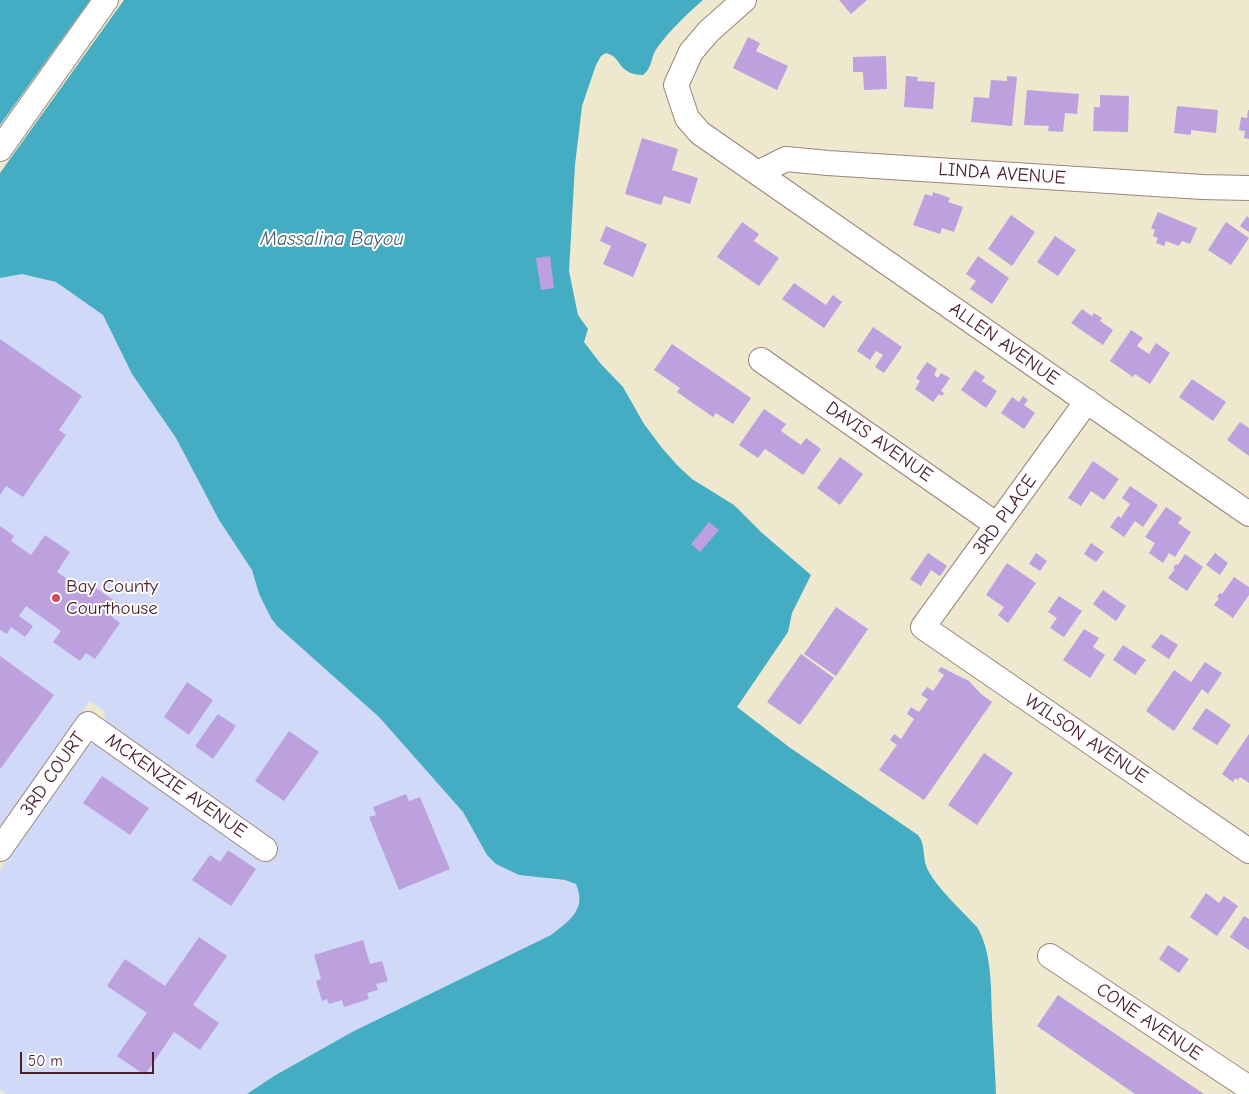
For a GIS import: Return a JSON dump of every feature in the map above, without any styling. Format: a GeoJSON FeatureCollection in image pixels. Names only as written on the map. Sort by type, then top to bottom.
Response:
{"type":"FeatureCollection","features":[{"type":"Feature","properties":{"kind":"street"},"geometry":{"type":"LineString","coordinates":[[0,150],[106,0]]}},
{"type":"Feature","properties":{"kind":"street","name":"ALLEN AVENUE"},"geometry":{"type":"LineString","coordinates":[[744,0],[710,31],[691,52],[676,85],[686,118],[700,133],[1249,514]]}},
{"type":"Feature","properties":{"kind":"street","name":"LINDA AVENUE"},"geometry":{"type":"LineString","coordinates":[[758,173],[786,159],[1202,187],[1249,188]]}},
{"type":"Feature","properties":{"kind":"street","name":"DAVIS AVENUE"},"geometry":{"type":"LineString","coordinates":[[761,360],[998,525]]}},
{"type":"Feature","properties":{"kind":"street","name":"3RD PLACE"},"geometry":{"type":"LineString","coordinates":[[922,628],[1087,402]]}},
{"type":"Feature","properties":{"kind":"street","name":"WILSON AVENUE"},"geometry":{"type":"LineString","coordinates":[[922,628],[1249,851]]}},
{"type":"Feature","properties":{"kind":"street","name":"3RD COURT"},"geometry":{"type":"LineString","coordinates":[[0,848],[88,724]]}},
{"type":"Feature","properties":{"kind":"street","name":"MCKENZIE AVENUE"},"geometry":{"type":"LineString","coordinates":[[88,724],[265,849]]}},
{"type":"Feature","properties":{"kind":"street","name":"CONE AVENUE"},"geometry":{"type":"LineString","coordinates":[[1050,956],[1249,1088]]}},
{"type":"Feature","properties":{"kind":"shaded area"},"geometry":{"type":"Polygon","coordinates":[[[22,274],[56,282],[103,315],[132,374],[176,438],[219,520],[252,570],[259,595],[277,626],[379,717],[463,812],[487,855],[547,879],[565,880],[577,884],[580,892],[577,911],[570,920],[551,935],[352,1032],[274,1076],[247,1094],[7,1094],[0,1089],[0,870],[88,746],[95,743],[262,861],[273,845],[107,727],[104,711],[90,701],[0,827],[0,278],[22,274]]]}},
{"type":"Feature","properties":{"kind":"water","name":"Massalina Bayou"},"geometry":{"type":"Polygon","coordinates":[[[0,0],[703,0],[662,42],[643,75],[628,72],[615,58],[606,53],[601,56],[596,65],[582,106],[575,165],[569,271],[578,315],[588,329],[584,342],[600,363],[623,387],[644,424],[678,466],[692,479],[734,505],[761,532],[811,575],[792,613],[788,632],[737,707],[789,747],[918,835],[922,843],[927,868],[931,875],[942,890],[977,927],[986,947],[991,983],[996,1094],[247,1094],[274,1076],[352,1032],[551,935],[570,920],[578,908],[579,893],[576,884],[565,880],[519,875],[496,864],[487,855],[463,812],[379,717],[277,626],[259,594],[252,570],[219,520],[176,438],[132,374],[103,315],[56,282],[22,274],[0,278],[0,0]]]}},
{"type":"Feature","properties":{"kind":"pier"},"geometry":{"type":"Polygon","coordinates":[[[90,0],[124,0],[0,173],[0,125],[90,0]]]}},
{"type":"Feature","properties":{"kind":"building"},"geometry":{"type":"Polygon","coordinates":[[[839,0],[867,0],[851,14],[839,0]]]}},
{"type":"Feature","properties":{"kind":"building"},"geometry":{"type":"Polygon","coordinates":[[[748,37],[760,43],[756,51],[788,66],[777,90],[733,68],[748,37]]]}},
{"type":"Feature","properties":{"kind":"building"},"geometry":{"type":"Polygon","coordinates":[[[886,56],[887,89],[864,90],[863,72],[853,72],[853,57],[886,56]]]}},
{"type":"Feature","properties":{"kind":"building"},"geometry":{"type":"Polygon","coordinates":[[[906,76],[918,77],[917,81],[935,82],[933,109],[904,107],[906,76]]]}},
{"type":"Feature","properties":{"kind":"building"},"geometry":{"type":"Polygon","coordinates":[[[1007,76],[1017,77],[1012,126],[971,122],[974,97],[989,98],[991,80],[1007,81],[1007,76]]]}},
{"type":"Feature","properties":{"kind":"building"},"geometry":{"type":"Polygon","coordinates":[[[1027,90],[1079,94],[1077,114],[1065,113],[1063,132],[1048,131],[1049,126],[1024,125],[1027,90]]]}},
{"type":"Feature","properties":{"kind":"building"},"geometry":{"type":"Polygon","coordinates":[[[1100,95],[1129,96],[1128,132],[1093,131],[1094,107],[1100,107],[1100,95]]]}},
{"type":"Feature","properties":{"kind":"building"},"geometry":{"type":"Polygon","coordinates":[[[1177,106],[1218,110],[1216,133],[1191,130],[1191,135],[1174,133],[1177,106]]]}},
{"type":"Feature","properties":{"kind":"building"},"geometry":{"type":"Polygon","coordinates":[[[1248,110],[1249,139],[1244,138],[1245,131],[1239,130],[1241,117],[1247,118],[1248,110]]]}},
{"type":"Feature","properties":{"kind":"building"},"geometry":{"type":"Polygon","coordinates":[[[642,138],[678,149],[672,170],[698,178],[690,204],[664,196],[661,205],[625,194],[642,138]]]}},
{"type":"Feature","properties":{"kind":"building"},"geometry":{"type":"Polygon","coordinates":[[[933,192],[950,198],[948,202],[963,207],[954,232],[942,228],[940,234],[913,225],[925,194],[932,196],[933,192]]]}},
{"type":"Feature","properties":{"kind":"building"},"geometry":{"type":"Polygon","coordinates":[[[1158,212],[1197,228],[1190,244],[1182,241],[1179,246],[1166,241],[1164,246],[1156,243],[1158,238],[1153,236],[1155,230],[1151,228],[1158,212]]]}},
{"type":"Feature","properties":{"kind":"building"},"geometry":{"type":"Polygon","coordinates":[[[1011,215],[1035,232],[1012,266],[988,249],[1011,215]]]}},
{"type":"Feature","properties":{"kind":"building"},"geometry":{"type":"Polygon","coordinates":[[[1247,216],[1249,218],[1249,232],[1240,226],[1247,216]]]}},
{"type":"Feature","properties":{"kind":"building"},"geometry":{"type":"Polygon","coordinates":[[[742,222],[759,234],[754,241],[779,258],[759,286],[717,257],[742,222]]]}},
{"type":"Feature","properties":{"kind":"building"},"geometry":{"type":"Polygon","coordinates":[[[1226,222],[1249,238],[1231,265],[1208,250],[1226,222]]]}},
{"type":"Feature","properties":{"kind":"building"},"geometry":{"type":"Polygon","coordinates":[[[606,226],[647,244],[633,277],[603,264],[611,246],[600,241],[606,226]]]}},
{"type":"Feature","properties":{"kind":"building"},"geometry":{"type":"Polygon","coordinates":[[[1055,236],[1076,250],[1058,276],[1037,262],[1055,236]]]}},
{"type":"Feature","properties":{"kind":"building"},"geometry":{"type":"Polygon","coordinates":[[[550,256],[554,288],[541,290],[536,258],[550,256]]]}},
{"type":"Feature","properties":{"kind":"building"},"geometry":{"type":"Polygon","coordinates":[[[978,256],[1009,278],[992,304],[970,289],[976,281],[966,274],[978,256]]]}},
{"type":"Feature","properties":{"kind":"building"},"geometry":{"type":"Polygon","coordinates":[[[794,283],[826,305],[833,295],[842,302],[824,328],[782,299],[794,283]]]}},
{"type":"Feature","properties":{"kind":"building"},"geometry":{"type":"Polygon","coordinates":[[[1082,309],[1092,316],[1094,313],[1102,318],[1100,321],[1113,330],[1103,345],[1071,323],[1082,309]]]}},
{"type":"Feature","properties":{"kind":"building"},"geometry":{"type":"Polygon","coordinates":[[[873,327],[902,347],[884,373],[875,367],[883,355],[876,351],[870,360],[857,351],[873,327]]]}},
{"type":"Feature","properties":{"kind":"building"},"geometry":{"type":"Polygon","coordinates":[[[1131,330],[1143,338],[1137,346],[1149,354],[1156,343],[1170,353],[1150,384],[1135,374],[1133,377],[1110,361],[1131,330]]]}},
{"type":"Feature","properties":{"kind":"building"},"geometry":{"type":"Polygon","coordinates":[[[0,339],[82,396],[59,430],[66,435],[23,497],[6,486],[0,495],[0,339]]]}},
{"type":"Feature","properties":{"kind":"building"},"geometry":{"type":"Polygon","coordinates":[[[672,344],[751,398],[733,424],[716,413],[713,417],[677,392],[680,388],[654,370],[672,344]]]}},
{"type":"Feature","properties":{"kind":"building"},"geometry":{"type":"Polygon","coordinates":[[[927,362],[937,369],[934,375],[938,378],[941,373],[950,378],[941,391],[944,393],[942,396],[939,394],[933,402],[915,389],[920,381],[916,378],[927,362]]]}},
{"type":"Feature","properties":{"kind":"building"},"geometry":{"type":"Polygon","coordinates":[[[975,370],[985,377],[982,381],[997,391],[986,408],[961,390],[975,370]]]}},
{"type":"Feature","properties":{"kind":"building"},"geometry":{"type":"Polygon","coordinates":[[[1192,379],[1226,402],[1213,421],[1179,397],[1192,379]]]}},
{"type":"Feature","properties":{"kind":"building"},"geometry":{"type":"Polygon","coordinates":[[[1023,396],[1028,400],[1024,405],[1035,413],[1024,429],[1001,413],[1012,397],[1019,402],[1023,396]]]}},
{"type":"Feature","properties":{"kind":"building"},"geometry":{"type":"Polygon","coordinates":[[[764,409],[786,424],[781,431],[801,445],[806,438],[821,449],[803,475],[765,449],[758,458],[739,445],[764,409]]]}},
{"type":"Feature","properties":{"kind":"building"},"geometry":{"type":"Polygon","coordinates":[[[1240,422],[1249,428],[1249,456],[1227,440],[1240,422]]]}},
{"type":"Feature","properties":{"kind":"building"},"geometry":{"type":"Polygon","coordinates":[[[840,457],[863,474],[840,505],[817,488],[840,457]]]}},
{"type":"Feature","properties":{"kind":"building"},"geometry":{"type":"Polygon","coordinates":[[[1093,461],[1119,479],[1104,500],[1091,491],[1081,506],[1068,498],[1093,461]]]}},
{"type":"Feature","properties":{"kind":"building"},"geometry":{"type":"Polygon","coordinates":[[[1130,486],[1158,505],[1143,527],[1135,521],[1124,537],[1110,527],[1118,516],[1121,518],[1130,504],[1122,498],[1130,486]]]}},
{"type":"Feature","properties":{"kind":"building"},"geometry":{"type":"Polygon","coordinates":[[[1166,507],[1182,518],[1178,523],[1191,532],[1175,557],[1169,553],[1163,563],[1149,553],[1155,543],[1145,537],[1166,507]]]}},
{"type":"Feature","properties":{"kind":"building"},"geometry":{"type":"Polygon","coordinates":[[[709,522],[719,530],[700,552],[691,544],[709,522]]]}},
{"type":"Feature","properties":{"kind":"building","name":"Bay County Courthouse"},"geometry":{"type":"Polygon","coordinates":[[[0,526],[14,536],[11,541],[31,555],[45,535],[70,552],[57,572],[87,593],[92,585],[119,604],[111,616],[120,623],[95,659],[86,653],[80,661],[53,642],[61,631],[26,606],[19,616],[33,626],[25,637],[11,627],[7,634],[0,630],[0,526]]]}},
{"type":"Feature","properties":{"kind":"building"},"geometry":{"type":"Polygon","coordinates":[[[1091,543],[1104,552],[1096,562],[1084,554],[1091,543]]]}},
{"type":"Feature","properties":{"kind":"building"},"geometry":{"type":"Polygon","coordinates":[[[928,553],[947,566],[940,576],[931,570],[921,586],[910,579],[928,553]]]}},
{"type":"Feature","properties":{"kind":"building"},"geometry":{"type":"Polygon","coordinates":[[[1036,553],[1047,561],[1040,571],[1029,564],[1036,553]]]}},
{"type":"Feature","properties":{"kind":"building"},"geometry":{"type":"Polygon","coordinates":[[[1215,553],[1228,563],[1220,575],[1206,565],[1215,553]]]}},
{"type":"Feature","properties":{"kind":"building"},"geometry":{"type":"Polygon","coordinates":[[[1185,554],[1203,567],[1187,591],[1168,578],[1175,569],[1173,568],[1176,564],[1178,565],[1185,554]]]}},
{"type":"Feature","properties":{"kind":"building"},"geometry":{"type":"Polygon","coordinates":[[[1007,563],[1036,583],[1008,623],[998,615],[1004,607],[986,595],[1007,563]]]}},
{"type":"Feature","properties":{"kind":"building"},"geometry":{"type":"Polygon","coordinates":[[[1234,577],[1249,587],[1249,595],[1233,618],[1214,605],[1219,598],[1217,597],[1220,593],[1222,594],[1234,577]]]}},
{"type":"Feature","properties":{"kind":"building"},"geometry":{"type":"Polygon","coordinates":[[[1103,590],[1126,606],[1116,621],[1093,604],[1103,590]]]}},
{"type":"Feature","properties":{"kind":"building"},"geometry":{"type":"Polygon","coordinates":[[[1059,596],[1082,611],[1064,637],[1050,628],[1057,618],[1048,612],[1059,596]]]}},
{"type":"Feature","properties":{"kind":"building"},"geometry":{"type":"Polygon","coordinates":[[[836,607],[868,629],[836,676],[804,654],[836,607]]]}},
{"type":"Feature","properties":{"kind":"building"},"geometry":{"type":"Polygon","coordinates":[[[1084,629],[1099,638],[1093,647],[1105,655],[1090,678],[1063,660],[1084,629]]]}},
{"type":"Feature","properties":{"kind":"building"},"geometry":{"type":"Polygon","coordinates":[[[1161,634],[1178,645],[1169,659],[1151,647],[1161,634]]]}},
{"type":"Feature","properties":{"kind":"building"},"geometry":{"type":"Polygon","coordinates":[[[1123,645],[1146,660],[1135,675],[1113,660],[1123,645]]]}},
{"type":"Feature","properties":{"kind":"building"},"geometry":{"type":"Polygon","coordinates":[[[801,654],[834,678],[800,725],[767,702],[801,654]]]}},
{"type":"Feature","properties":{"kind":"building"},"geometry":{"type":"Polygon","coordinates":[[[0,656],[54,695],[1,768],[0,768],[0,656]]]}},
{"type":"Feature","properties":{"kind":"building"},"geometry":{"type":"Polygon","coordinates":[[[1205,662],[1222,673],[1208,694],[1202,689],[1174,731],[1146,711],[1174,670],[1191,682],[1205,662]]]}},
{"type":"Feature","properties":{"kind":"building"},"geometry":{"type":"Polygon","coordinates":[[[941,667],[969,681],[981,694],[992,702],[924,800],[879,770],[897,745],[890,740],[894,734],[901,739],[914,719],[907,714],[911,707],[919,712],[928,699],[921,695],[927,687],[933,691],[944,675],[938,671],[941,667]]]}},
{"type":"Feature","properties":{"kind":"building"},"geometry":{"type":"Polygon","coordinates":[[[187,682],[213,700],[189,735],[164,717],[187,682]]]}},
{"type":"Feature","properties":{"kind":"building"},"geometry":{"type":"Polygon","coordinates":[[[1206,708],[1231,725],[1217,745],[1192,729],[1206,708]]]}},
{"type":"Feature","properties":{"kind":"building"},"geometry":{"type":"Polygon","coordinates":[[[218,714],[236,726],[213,759],[195,746],[218,714]]]}},
{"type":"Feature","properties":{"kind":"building"},"geometry":{"type":"Polygon","coordinates":[[[289,731],[319,752],[284,801],[255,781],[289,731]]]}},
{"type":"Feature","properties":{"kind":"building"},"geometry":{"type":"Polygon","coordinates":[[[1249,734],[1249,783],[1240,777],[1238,780],[1235,778],[1233,782],[1222,774],[1249,734]]]}},
{"type":"Feature","properties":{"kind":"building"},"geometry":{"type":"Polygon","coordinates":[[[984,753],[1013,773],[977,825],[948,805],[984,753]]]}},
{"type":"Feature","properties":{"kind":"building"},"geometry":{"type":"Polygon","coordinates":[[[102,776],[149,808],[130,835],[83,803],[102,776]]]}},
{"type":"Feature","properties":{"kind":"building"},"geometry":{"type":"Polygon","coordinates":[[[406,794],[409,801],[420,797],[450,869],[399,890],[369,817],[376,815],[373,807],[406,794]]]}},
{"type":"Feature","properties":{"kind":"building"},"geometry":{"type":"Polygon","coordinates":[[[228,850],[256,869],[231,906],[192,880],[210,855],[220,862],[228,850]]]}},
{"type":"Feature","properties":{"kind":"building"},"geometry":{"type":"Polygon","coordinates":[[[1206,893],[1219,903],[1224,896],[1238,906],[1217,936],[1190,917],[1206,893]]]}},
{"type":"Feature","properties":{"kind":"building"},"geometry":{"type":"Polygon","coordinates":[[[1244,916],[1249,919],[1249,950],[1230,937],[1244,916]]]}},
{"type":"Feature","properties":{"kind":"building"},"geometry":{"type":"Polygon","coordinates":[[[199,937],[227,956],[193,1005],[219,1023],[200,1050],[174,1032],[145,1075],[117,1056],[147,1013],[107,986],[125,959],[165,986],[199,937]]]}},
{"type":"Feature","properties":{"kind":"building"},"geometry":{"type":"Polygon","coordinates":[[[363,940],[370,964],[382,961],[388,981],[376,984],[378,990],[367,993],[369,999],[344,1007],[342,1000],[329,1004],[327,999],[322,1001],[316,981],[321,979],[314,955],[363,940]]]}},
{"type":"Feature","properties":{"kind":"building"},"geometry":{"type":"Polygon","coordinates":[[[1168,945],[1189,959],[1179,973],[1159,959],[1168,945]]]}},
{"type":"Feature","properties":{"kind":"building"},"geometry":{"type":"Polygon","coordinates":[[[1058,995],[1204,1094],[1135,1094],[1037,1026],[1058,995]]]}},
{"type":"Feature","properties":{"kind":"place","name":"Bay County Courthouse"},"geometry":{"type":"Point","coordinates":[56,598]}}]}
